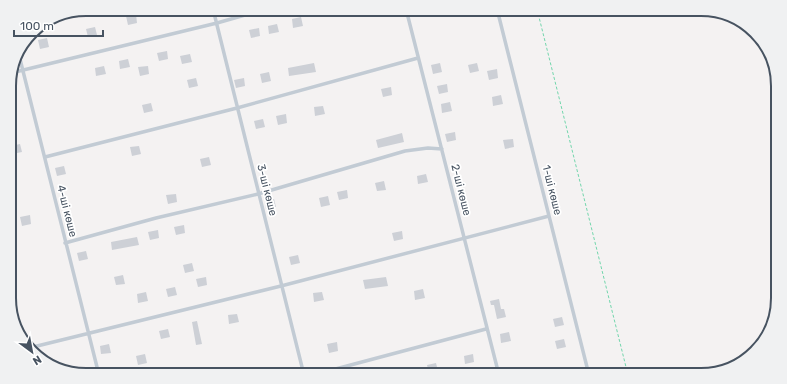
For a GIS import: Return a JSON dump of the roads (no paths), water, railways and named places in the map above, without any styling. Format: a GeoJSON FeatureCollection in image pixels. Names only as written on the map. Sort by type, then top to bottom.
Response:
{"type":"FeatureCollection","features":[{"type":"Feature","properties":{"kind":"lane","name":"3-ші көше"},"geometry":{"type":"LineString","coordinates":[[215,16],[302,368]]}},
{"type":"Feature","properties":{"kind":"lane"},"geometry":{"type":"LineString","coordinates":[[18,71],[242,16]]}},
{"type":"Feature","properties":{"kind":"lane","name":"2-ші көше"},"geometry":{"type":"LineString","coordinates":[[408,16],[497,368]]}},
{"type":"Feature","properties":{"kind":"lane","name":"1-ші көше"},"geometry":{"type":"LineString","coordinates":[[499,16],[587,368]]}},
{"type":"Feature","properties":{"kind":"lane"},"geometry":{"type":"LineString","coordinates":[[45,157],[237,108],[418,58]]}},
{"type":"Feature","properties":{"kind":"lane","name":"4-ші көше"},"geometry":{"type":"LineString","coordinates":[[20,60],[97,368]]}},
{"type":"Feature","properties":{"kind":"lane"},"geometry":{"type":"LineString","coordinates":[[65,243],[156,218],[258,194],[405,151],[428,148],[442,149]]}},
{"type":"Feature","properties":{"kind":"lane"},"geometry":{"type":"LineString","coordinates":[[52,342],[282,286],[549,216]]}},
{"type":"Feature","properties":{"kind":"lane"},"geometry":{"type":"LineString","coordinates":[[339,368],[486,329]]}}]}
